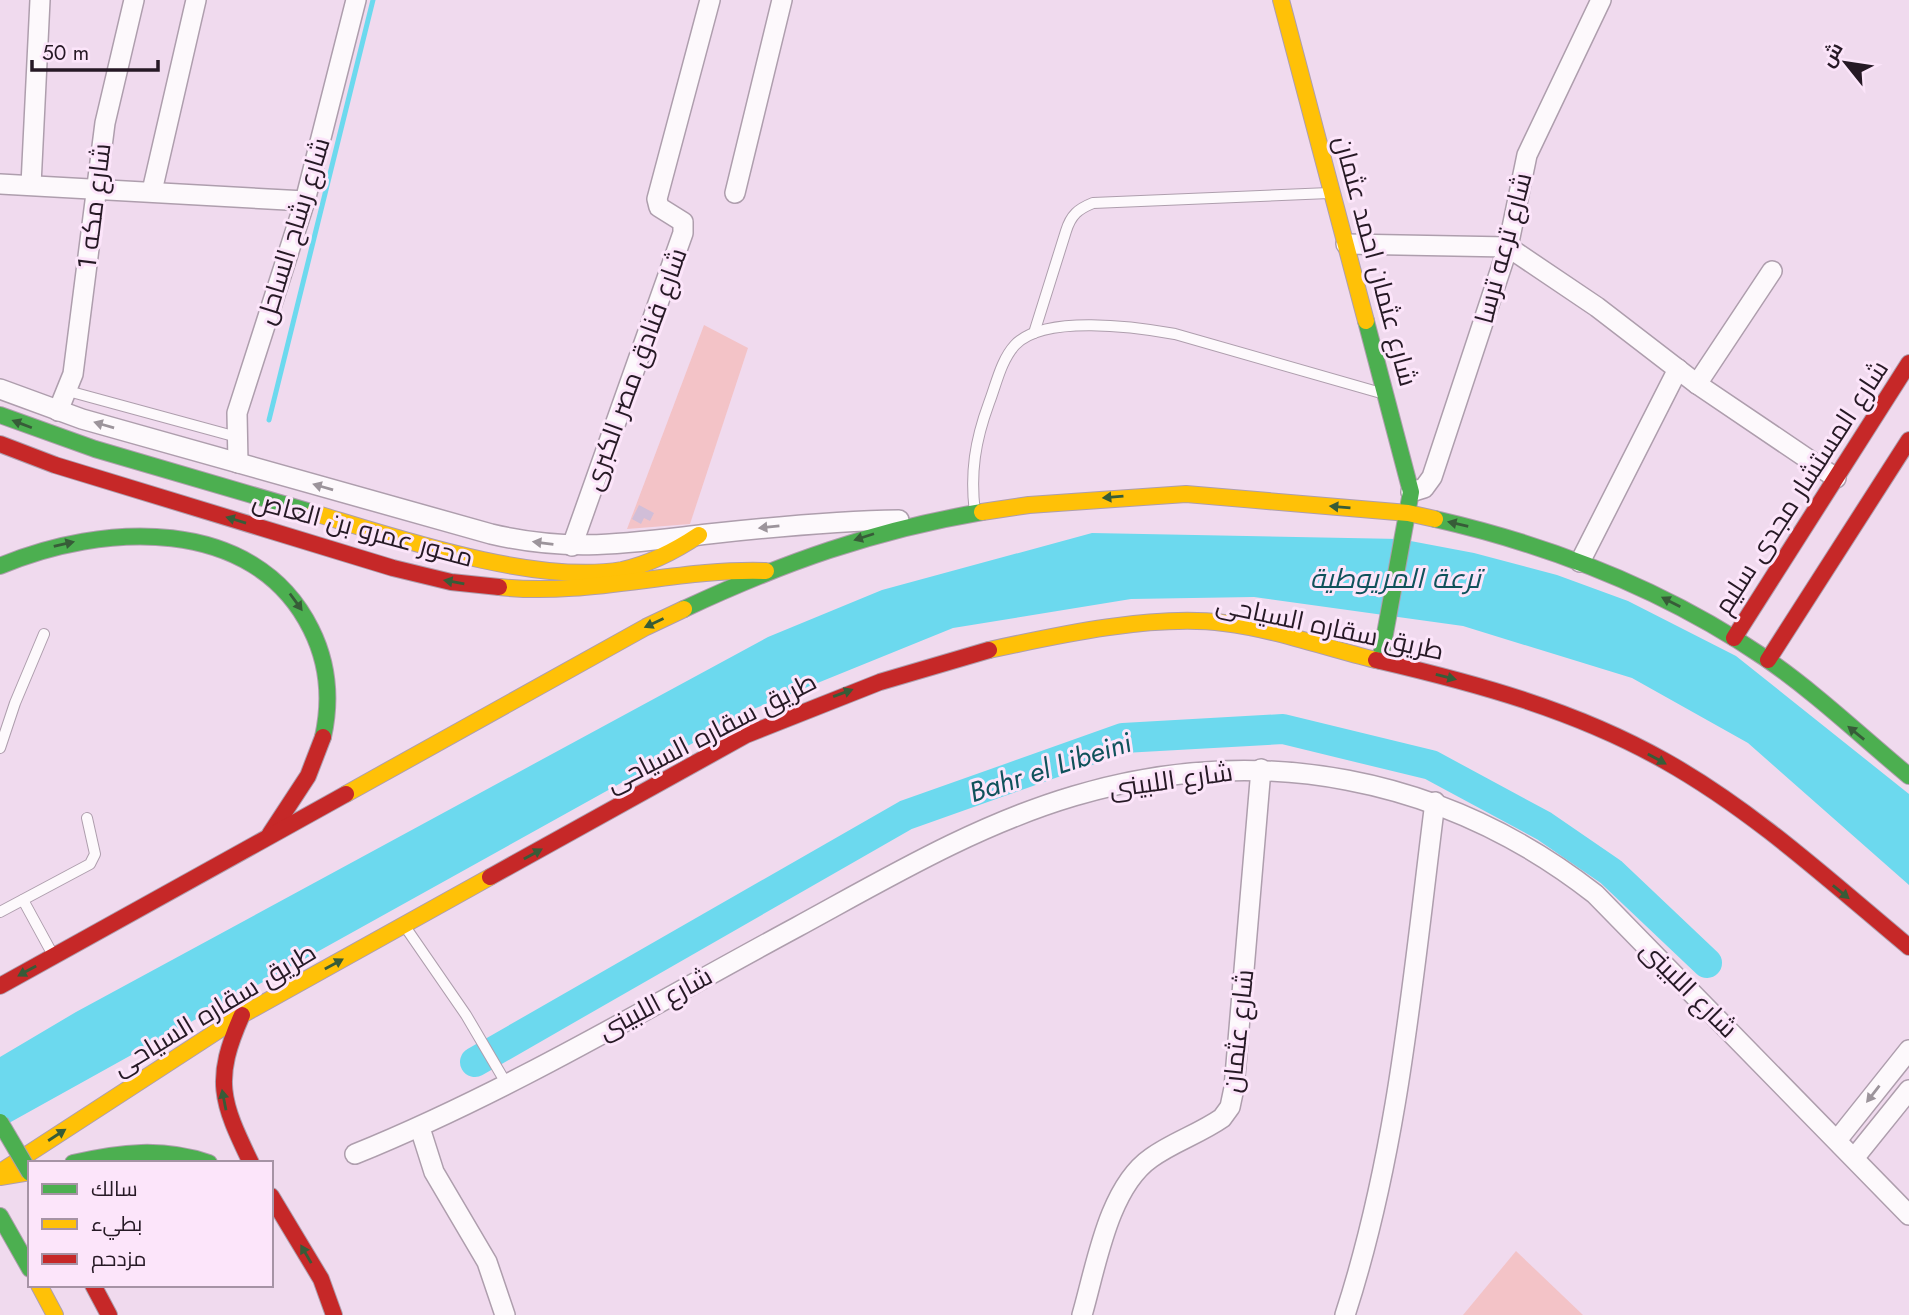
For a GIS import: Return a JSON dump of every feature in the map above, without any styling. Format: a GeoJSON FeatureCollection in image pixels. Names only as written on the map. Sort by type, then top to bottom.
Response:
{"type":"FeatureCollection","features":[{"type":"Feature","properties":{"kind":"main road","name":"شارع عثمان احمد عثمان"},"geometry":{"type":"LineString","coordinates":[[1281,0],[1412,492],[1380,661]]}},
{"type":"Feature","properties":{"kind":"main road","name":"شارع المستشار مجدى سليم"},"geometry":{"type":"LineString","coordinates":[[1734,638],[1909,363]]}},
{"type":"Feature","properties":{"kind":"main road"},"geometry":{"type":"LineString","coordinates":[[0,415],[91,447],[416,542],[488,560],[560,569],[615,570],[668,555],[699,535]]}},
{"type":"Feature","properties":{"kind":"main road"},"geometry":{"type":"LineString","coordinates":[[1768,660],[1903,463],[1909,440]]}},
{"type":"Feature","properties":{"kind":"main road","name":"محور عمرو بن العاص"},"geometry":{"type":"LineString","coordinates":[[0,444],[81,473],[393,568],[451,582],[516,589],[581,589],[731,570],[766,571]]}},
{"type":"Feature","properties":{"kind":"main road"},"geometry":{"type":"LineString","coordinates":[[0,986],[646,627],[766,571],[870,535],[935,520],[1029,505],[1160,494],[1408,513],[1489,531],[1580,562],[1676,604],[1768,660],[1909,776]]}},
{"type":"Feature","properties":{"kind":"main road"},"geometry":{"type":"LineString","coordinates":[[0,566],[68,542],[142,536],[214,548],[260,566],[282,583],[299,605],[318,642],[327,682],[328,709],[323,737],[314,763],[267,839]]}},
{"type":"Feature","properties":{"kind":"main road","name":"طريق سقاره السياحى"},"geometry":{"type":"LineString","coordinates":[[0,1175],[242,1015],[746,735],[822,701],[900,673],[980,650],[1061,635],[1143,625],[1223,623],[1380,661],[1550,707],[1627,742],[1698,781],[1763,829],[1909,947]]}},
{"type":"Feature","properties":{"kind":"main road"},"geometry":{"type":"LineString","coordinates":[[242,1015],[226,1052],[222,1083],[227,1114],[250,1161]]}},
{"type":"Feature","properties":{"kind":"main road"},"geometry":{"type":"LineString","coordinates":[[0,1122],[28,1169]]}},
{"type":"Feature","properties":{"kind":"main road"},"geometry":{"type":"LineString","coordinates":[[85,1161],[151,1150],[175,1152],[203,1161]]}},
{"type":"Feature","properties":{"kind":"main road"},"geometry":{"type":"LineString","coordinates":[[0,1175],[28,1172]]}},
{"type":"Feature","properties":{"kind":"main road"},"geometry":{"type":"LineString","coordinates":[[273,1199],[320,1279],[334,1315]]}},
{"type":"Feature","properties":{"kind":"main road"},"geometry":{"type":"LineString","coordinates":[[0,1216],[28,1265]]}},
{"type":"Feature","properties":{"kind":"main road"},"geometry":{"type":"LineString","coordinates":[[40,1287],[55,1315]]}},
{"type":"Feature","properties":{"kind":"main road"},"geometry":{"type":"LineString","coordinates":[[94,1287],[109,1315]]}},
{"type":"Feature","properties":{"kind":"street"},"geometry":{"type":"LineString","coordinates":[[31,185],[40,0]]}},
{"type":"Feature","properties":{"kind":"street","name":"شارع مكه 1"},"geometry":{"type":"LineString","coordinates":[[58,411],[73,374],[105,123],[134,0]]}},
{"type":"Feature","properties":{"kind":"street"},"geometry":{"type":"LineString","coordinates":[[152,191],[196,0]]}},
{"type":"Feature","properties":{"kind":"street","name":"شارع رشاح الساحل"},"geometry":{"type":"LineString","coordinates":[[237,463],[239,405],[305,201],[356,0]]}},
{"type":"Feature","properties":{"kind":"street","name":"شارع فنادق مصر الكبرى"},"geometry":{"type":"LineString","coordinates":[[572,546],[684,233],[683,222],[659,207],[657,199],[710,0]]}},
{"type":"Feature","properties":{"kind":"street"},"geometry":{"type":"LineString","coordinates":[[735,193],[782,0]]}},
{"type":"Feature","properties":{"kind":"street","name":"شارع ترعه ترسا"},"geometry":{"type":"LineString","coordinates":[[1412,492],[1424,488],[1433,477],[1508,247],[1527,155],[1601,0]]}},
{"type":"Feature","properties":{"kind":"street"},"geometry":{"type":"LineString","coordinates":[[0,184],[305,201]]}},
{"type":"Feature","properties":{"kind":"street"},"geometry":{"type":"LineString","coordinates":[[1346,244],[1508,247],[1597,307],[1697,384],[1836,478]]}},
{"type":"Feature","properties":{"kind":"street"},"geometry":{"type":"LineString","coordinates":[[1697,384],[1772,271]]}},
{"type":"Feature","properties":{"kind":"street"},"geometry":{"type":"LineString","coordinates":[[1580,562],[1678,369]]}},
{"type":"Feature","properties":{"kind":"street"},"geometry":{"type":"LineString","coordinates":[[0,389],[58,411],[491,534],[572,546],[626,545],[838,521],[935,520]]}},
{"type":"Feature","properties":{"kind":"street","name":"شارع اللبينى"},"geometry":{"type":"LineString","coordinates":[[355,1154],[420,1128],[503,1077],[950,845],[1072,797],[1133,780],[1197,771],[1261,769],[1320,774],[1378,785],[1434,802],[1535,851],[1595,894],[1838,1139],[1909,1215]]}},
{"type":"Feature","properties":{"kind":"street","name":"شارع عثمان"},"geometry":{"type":"LineString","coordinates":[[1082,1315],[1112,1213],[1130,1178],[1148,1159],[1222,1118],[1230,1107],[1234,1088],[1261,769]]}},
{"type":"Feature","properties":{"kind":"street"},"geometry":{"type":"LineString","coordinates":[[1345,1315],[1378,1202],[1396,1103],[1434,802]]}},
{"type":"Feature","properties":{"kind":"street"},"geometry":{"type":"LineString","coordinates":[[1838,1139],[1909,1050]]}},
{"type":"Feature","properties":{"kind":"street"},"geometry":{"type":"LineString","coordinates":[[1855,1157],[1909,1090]]}},
{"type":"Feature","properties":{"kind":"street"},"geometry":{"type":"LineString","coordinates":[[420,1128],[434,1172],[487,1262],[505,1315]]}},
{"type":"Feature","properties":{"kind":"lane"},"geometry":{"type":"LineString","coordinates":[[1034,333],[1070,218],[1080,208],[1093,203],[1332,193]]}},
{"type":"Feature","properties":{"kind":"lane"},"geometry":{"type":"LineString","coordinates":[[975,513],[972,469],[979,428],[1005,359],[1021,338],[1034,333],[1090,326],[1157,331],[1386,395]]}},
{"type":"Feature","properties":{"kind":"lane"},"geometry":{"type":"LineString","coordinates":[[68,391],[237,437]]}},
{"type":"Feature","properties":{"kind":"lane"},"geometry":{"type":"LineString","coordinates":[[0,748],[15,703],[44,634]]}},
{"type":"Feature","properties":{"kind":"lane"},"geometry":{"type":"LineString","coordinates":[[0,912],[90,864],[95,854],[87,818]]}},
{"type":"Feature","properties":{"kind":"lane"},"geometry":{"type":"LineString","coordinates":[[23,900],[54,956]]}},
{"type":"Feature","properties":{"kind":"lane"},"geometry":{"type":"LineString","coordinates":[[404,925],[466,1016],[503,1077]]}},
{"type":"Feature","properties":{"kind":"shaded area"},"geometry":{"type":"Polygon","coordinates":[[[704,325],[748,348],[690,524],[627,529],[704,325]]]}},
{"type":"Feature","properties":{"kind":"shaded area"},"geometry":{"type":"Polygon","coordinates":[[[1516,1251],[1583,1315],[1463,1315],[1516,1251]]]}},
{"type":"Feature","properties":{"kind":"water","name":"ترعة المريوطية"},"geometry":{"type":"Polygon","coordinates":[[[1092,533],[1400,539],[1474,553],[1557,575],[1628,601],[1736,656],[1909,794],[1909,885],[1748,743],[1632,678],[1463,626],[1254,597],[1131,599],[953,628],[756,708],[0,1128],[0,1057],[76,1012],[768,637],[882,590],[1092,533]]]}},
{"type":"Feature","properties":{"kind":"building"},"geometry":{"type":"Polygon","coordinates":[[[639,505],[654,513],[650,521],[644,518],[641,524],[632,519],[639,505]]]}},
{"type":"Feature","properties":{"kind":"waterway"},"geometry":{"type":"LineString","coordinates":[[269,420],[373,0]]}},
{"type":"Feature","properties":{"kind":"waterway","name":"Bahr el Libeini"},"geometry":{"type":"LineString","coordinates":[[475,1062],[906,815],[1123,738],[1283,729],[1431,765],[1544,826],[1611,872],[1707,963]]}},
{"type":"Feature","properties":{"kind":"traffic: fast"},"geometry":{"type":"LineString","coordinates":[[1366,321],[1411,492],[1380,661]]}},
{"type":"Feature","properties":{"kind":"traffic: fast"},"geometry":{"type":"LineString","coordinates":[[0,415],[95,449],[314,513]]}},
{"type":"Feature","properties":{"kind":"traffic: fast"},"geometry":{"type":"LineString","coordinates":[[684,609],[757,577],[830,550],[904,528],[982,512]]}},
{"type":"Feature","properties":{"kind":"traffic: fast"},"geometry":{"type":"LineString","coordinates":[[1435,519],[1565,557],[1607,573],[1688,611],[1784,672],[1821,700],[1909,776]]}},
{"type":"Feature","properties":{"kind":"traffic: fast"},"geometry":{"type":"LineString","coordinates":[[0,566],[40,552],[83,542],[128,537],[172,538],[214,547],[253,565],[285,592],[317,642],[327,696],[323,737]]}},
{"type":"Feature","properties":{"kind":"traffic: fast"},"geometry":{"type":"LineString","coordinates":[[0,1122],[28,1170]]}},
{"type":"Feature","properties":{"kind":"traffic: fast"},"geometry":{"type":"LineString","coordinates":[[83,1161],[141,1153],[175,1155],[202,1161]]}},
{"type":"Feature","properties":{"kind":"traffic: fast"},"geometry":{"type":"LineString","coordinates":[[0,1216],[28,1265]]}},
{"type":"Feature","properties":{"kind":"traffic: slow"},"geometry":{"type":"LineString","coordinates":[[1281,0],[1366,321]]}},
{"type":"Feature","properties":{"kind":"traffic: slow"},"geometry":{"type":"LineString","coordinates":[[982,512],[1029,505],[1186,494],[1408,513],[1435,519]]}},
{"type":"Feature","properties":{"kind":"traffic: slow"},"geometry":{"type":"LineString","coordinates":[[314,513],[467,557],[549,571],[587,573],[622,570],[662,556],[699,535]]}},
{"type":"Feature","properties":{"kind":"traffic: slow"},"geometry":{"type":"LineString","coordinates":[[499,587],[566,588],[732,571],[766,571]]}},
{"type":"Feature","properties":{"kind":"traffic: slow"},"geometry":{"type":"LineString","coordinates":[[346,794],[646,627],[684,609]]}},
{"type":"Feature","properties":{"kind":"traffic: slow"},"geometry":{"type":"LineString","coordinates":[[989,650],[1106,628],[1167,621],[1197,621],[1262,630],[1376,660]]}},
{"type":"Feature","properties":{"kind":"traffic: slow"},"geometry":{"type":"LineString","coordinates":[[5,1169],[242,1015],[490,877]]}},
{"type":"Feature","properties":{"kind":"traffic: slow"},"geometry":{"type":"LineString","coordinates":[[0,1177],[28,1172]]}},
{"type":"Feature","properties":{"kind":"traffic: slow"},"geometry":{"type":"LineString","coordinates":[[40,1287],[55,1315]]}},
{"type":"Feature","properties":{"kind":"traffic: jam"},"geometry":{"type":"LineString","coordinates":[[1734,638],[1909,363]]}},
{"type":"Feature","properties":{"kind":"traffic: jam"},"geometry":{"type":"LineString","coordinates":[[1768,660],[1909,440]]}},
{"type":"Feature","properties":{"kind":"traffic: jam"},"geometry":{"type":"LineString","coordinates":[[0,444],[55,465],[393,568],[451,582],[499,587]]}},
{"type":"Feature","properties":{"kind":"traffic: jam"},"geometry":{"type":"LineString","coordinates":[[490,877],[746,735],[880,682],[989,650]]}},
{"type":"Feature","properties":{"kind":"traffic: jam"},"geometry":{"type":"LineString","coordinates":[[1376,660],[1524,700],[1596,727],[1665,761],[1761,825],[1909,947]]}},
{"type":"Feature","properties":{"kind":"traffic: jam"},"geometry":{"type":"LineString","coordinates":[[270,834],[308,776],[323,737]]}},
{"type":"Feature","properties":{"kind":"traffic: jam"},"geometry":{"type":"LineString","coordinates":[[0,986],[346,794]]}},
{"type":"Feature","properties":{"kind":"traffic: jam"},"geometry":{"type":"LineString","coordinates":[[242,1015],[227,1057],[224,1090],[233,1123],[250,1161]]}},
{"type":"Feature","properties":{"kind":"traffic: jam"},"geometry":{"type":"LineString","coordinates":[[273,1199],[321,1279],[334,1315]]}},
{"type":"Feature","properties":{"kind":"traffic: jam"},"geometry":{"type":"LineString","coordinates":[[94,1287],[109,1315]]}}]}
